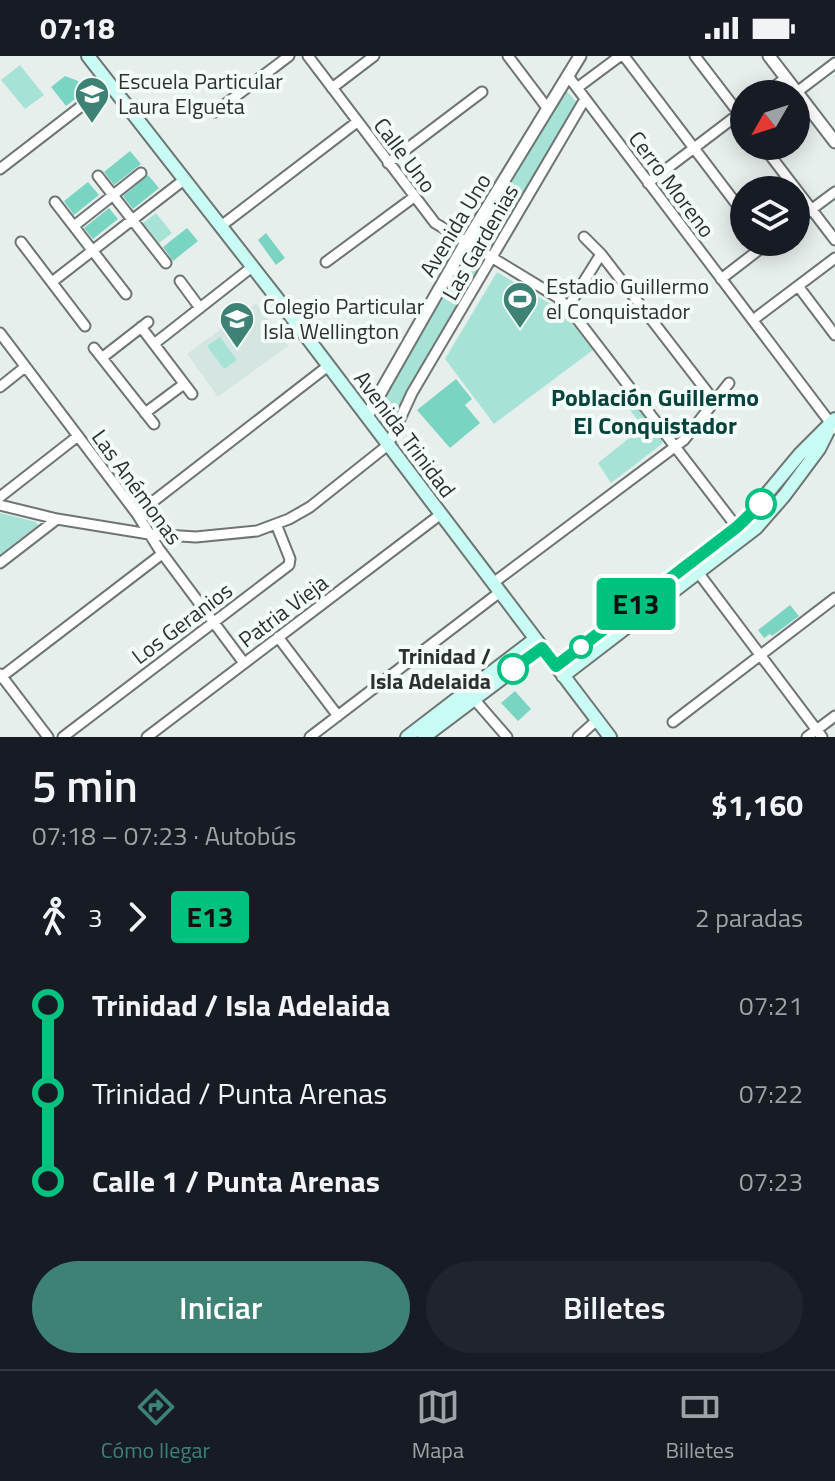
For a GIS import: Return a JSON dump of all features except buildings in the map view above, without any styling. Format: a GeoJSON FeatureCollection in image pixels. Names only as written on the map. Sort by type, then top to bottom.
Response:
{"type":"FeatureCollection","features":[{"type":"Feature","properties":{"kind":"main road","name":"Avenida Trinidad"},"geometry":{"type":"LineString","coordinates":[[88,56],[367,416],[610,737]]}},
{"type":"Feature","properties":{"kind":"main road"},"geometry":{"type":"LineString","coordinates":[[559,671],[775,507],[834,424]]}},
{"type":"Feature","properties":{"kind":"main road"},"geometry":{"type":"LineString","coordinates":[[741,532],[799,455],[834,424]]}},
{"type":"Feature","properties":{"kind":"main road"},"geometry":{"type":"LineString","coordinates":[[812,458],[835,443]]}},
{"type":"Feature","properties":{"kind":"main road"},"geometry":{"type":"LineString","coordinates":[[424,737],[539,643]]}},
{"type":"Feature","properties":{"kind":"main road"},"geometry":{"type":"LineString","coordinates":[[407,737],[539,643]]}},
{"type":"Feature","properties":{"kind":"street"},"geometry":{"type":"LineString","coordinates":[[215,112],[289,56]]}},
{"type":"Feature","properties":{"kind":"street","name":"Calle Uno"},"geometry":{"type":"LineString","coordinates":[[308,56],[435,223],[557,297],[568,307],[741,532]]}},
{"type":"Feature","properties":{"kind":"street"},"geometry":{"type":"LineString","coordinates":[[332,88],[374,56]]}},
{"type":"Feature","properties":{"kind":"street"},"geometry":{"type":"LineString","coordinates":[[508,56],[548,109]]}},
{"type":"Feature","properties":{"kind":"street","name":"Avenida Uno"},"geometry":{"type":"LineString","coordinates":[[367,416],[465,244],[580,56]]}},
{"type":"Feature","properties":{"kind":"street"},"geometry":{"type":"LineString","coordinates":[[577,88],[622,56],[730,196]]}},
{"type":"Feature","properties":{"kind":"street"},"geometry":{"type":"LineString","coordinates":[[695,56],[730,100]]}},
{"type":"Feature","properties":{"kind":"street"},"geometry":{"type":"LineString","coordinates":[[769,56],[786,78],[783,80]]}},
{"type":"Feature","properties":{"kind":"street"},"geometry":{"type":"LineString","coordinates":[[810,82],[835,63]]}},
{"type":"Feature","properties":{"kind":"street","name":"Cerro Moreno"},"geometry":{"type":"LineString","coordinates":[[568,76],[834,424]]}},
{"type":"Feature","properties":{"kind":"street"},"geometry":{"type":"LineString","coordinates":[[0,169],[110,84]]}},
{"type":"Feature","properties":{"kind":"street"},"geometry":{"type":"LineString","coordinates":[[388,163],[482,92]]}},
{"type":"Feature","properties":{"kind":"street","name":"Las Gardenias"},"geometry":{"type":"LineString","coordinates":[[0,505],[57,519],[149,534],[216,536],[247,533],[276,524],[310,507],[388,445],[404,407],[585,99]]}},
{"type":"Feature","properties":{"kind":"street"},"geometry":{"type":"LineString","coordinates":[[810,109],[835,142]]}},
{"type":"Feature","properties":{"kind":"street"},"geometry":{"type":"LineString","coordinates":[[221,226],[357,122]]}},
{"type":"Feature","properties":{"kind":"street"},"geometry":{"type":"LineString","coordinates":[[648,183],[730,123]]}},
{"type":"Feature","properties":{"kind":"street"},"geometry":{"type":"LineString","coordinates":[[774,160],[835,240]]}},
{"type":"Feature","properties":{"kind":"street"},"geometry":{"type":"LineString","coordinates":[[74,226],[141,173]]}},
{"type":"Feature","properties":{"kind":"street"},"geometry":{"type":"LineString","coordinates":[[98,176],[166,263]]}},
{"type":"Feature","properties":{"kind":"street"},"geometry":{"type":"LineString","coordinates":[[52,282],[185,179]]}},
{"type":"Feature","properties":{"kind":"street"},"geometry":{"type":"LineString","coordinates":[[812,209],[835,192]]}},
{"type":"Feature","properties":{"kind":"street"},"geometry":{"type":"LineString","coordinates":[[326,262],[414,197]]}},
{"type":"Feature","properties":{"kind":"street"},"geometry":{"type":"LineString","coordinates":[[55,202],[126,294]]}},
{"type":"Feature","properties":{"kind":"street"},"geometry":{"type":"LineString","coordinates":[[584,237],[601,254],[715,402]]}},
{"type":"Feature","properties":{"kind":"street"},"geometry":{"type":"LineString","coordinates":[[21,242],[85,326]]}},
{"type":"Feature","properties":{"kind":"street"},"geometry":{"type":"LineString","coordinates":[[568,307],[601,254]]}},
{"type":"Feature","properties":{"kind":"street"},"geometry":{"type":"LineString","coordinates":[[721,279],[750,256]]}},
{"type":"Feature","properties":{"kind":"street"},"geometry":{"type":"LineString","coordinates":[[753,320],[835,258]]}},
{"type":"Feature","properties":{"kind":"street"},"geometry":{"type":"LineString","coordinates":[[154,344],[252,267]]}},
{"type":"Feature","properties":{"kind":"street"},"geometry":{"type":"LineString","coordinates":[[180,281],[200,308]]}},
{"type":"Feature","properties":{"kind":"street"},"geometry":{"type":"LineString","coordinates":[[798,286],[835,335]]}},
{"type":"Feature","properties":{"kind":"street"},"geometry":{"type":"LineString","coordinates":[[103,357],[144,325],[154,344],[192,394]]}},
{"type":"Feature","properties":{"kind":"street","name":"Las Anémonas"},"geometry":{"type":"LineString","coordinates":[[0,333],[244,663]]}},
{"type":"Feature","properties":{"kind":"street"},"geometry":{"type":"LineString","coordinates":[[94,348],[154,424]]}},
{"type":"Feature","properties":{"kind":"street"},"geometry":{"type":"LineString","coordinates":[[127,530],[138,516],[328,366]]}},
{"type":"Feature","properties":{"kind":"street"},"geometry":{"type":"LineString","coordinates":[[0,387],[25,367]]}},
{"type":"Feature","properties":{"kind":"street"},"geometry":{"type":"LineString","coordinates":[[310,737],[686,439],[729,383]]}},
{"type":"Feature","properties":{"kind":"street"},"geometry":{"type":"LineString","coordinates":[[145,413],[184,384]]}},
{"type":"Feature","properties":{"kind":"street"},"geometry":{"type":"LineString","coordinates":[[0,497],[78,436]]}},
{"type":"Feature","properties":{"kind":"street","name":"Patria Vieja"},"geometry":{"type":"LineString","coordinates":[[147,737],[441,514]]}},
{"type":"Feature","properties":{"kind":"street"},"geometry":{"type":"LineString","coordinates":[[0,563],[57,519]]}},
{"type":"Feature","properties":{"kind":"street","name":"Los Geranios"},"geometry":{"type":"LineString","coordinates":[[63,737],[289,565],[290,559],[276,524]]}},
{"type":"Feature","properties":{"kind":"street"},"geometry":{"type":"LineString","coordinates":[[48,737],[1,676],[162,554]]}},
{"type":"Feature","properties":{"kind":"street"},"geometry":{"type":"LineString","coordinates":[[694,568],[819,734]]}},
{"type":"Feature","properties":{"kind":"street"},"geometry":{"type":"LineString","coordinates":[[673,722],[835,598]]}},
{"type":"Feature","properties":{"kind":"street"},"geometry":{"type":"LineString","coordinates":[[278,637],[338,716]]}},
{"type":"Feature","properties":{"kind":"street"},"geometry":{"type":"LineString","coordinates":[[474,699],[507,737]]}},
{"type":"Feature","properties":{"kind":"street"},"geometry":{"type":"LineString","coordinates":[[807,737],[819,734],[835,716]]}},
{"type":"Feature","properties":{"kind":"street"},"geometry":{"type":"LineString","coordinates":[[578,737],[597,720]]}},
{"type":"Feature","properties":{"kind":"shaded area","name":"Colegio Particular Isla Wellington"},"geometry":{"type":"Polygon","coordinates":[[[256,303],[288,346],[218,397],[187,354],[256,303]]]}},
{"type":"Feature","properties":{"kind":"green space"},"geometry":{"type":"Polygon","coordinates":[[[20,65],[44,95],[25,109],[1,80],[20,65]]]}},
{"type":"Feature","properties":{"kind":"green space"},"geometry":{"type":"Polygon","coordinates":[[[565,89],[578,104],[491,250],[473,237],[565,89]]]}},
{"type":"Feature","properties":{"kind":"green space"},"geometry":{"type":"Polygon","coordinates":[[[156,213],[172,233],[159,243],[143,223],[156,213]]]}},
{"type":"Feature","properties":{"kind":"green space"},"geometry":{"type":"Polygon","coordinates":[[[463,255],[483,267],[387,428],[374,411],[463,255]]]}},
{"type":"Feature","properties":{"kind":"green space","name":"Estadio Guillermo el Conquistador"},"geometry":{"type":"Polygon","coordinates":[[[497,272],[562,311],[593,350],[494,424],[445,359],[497,272]]]}},
{"type":"Feature","properties":{"kind":"green space"},"geometry":{"type":"Polygon","coordinates":[[[220,337],[237,360],[224,369],[207,346],[220,337]]]}},
{"type":"Feature","properties":{"kind":"green space"},"geometry":{"type":"Polygon","coordinates":[[[624,387],[662,439],[662,444],[611,483],[598,463],[643,427],[616,392],[624,387]]]}},
{"type":"Feature","properties":{"kind":"green space"},"geometry":{"type":"Polygon","coordinates":[[[0,513],[38,525],[0,555],[0,513]]]}},
{"type":"Feature","properties":{"kind":"bus line","name":"E13"},"geometry":{"type":"LineString","coordinates":[[513,669],[542,648],[556,666],[737,527],[761,504]]}},
{"type":"Feature","properties":{"kind":"place","name":"Escuela Particular Laura Elgueta"},"geometry":{"type":"Point","coordinates":[92,125]}},
{"type":"Feature","properties":{"kind":"place","name":"Estadio Guillermo el Conquistador"},"geometry":{"type":"Point","coordinates":[520,330]}},
{"type":"Feature","properties":{"kind":"place","name":"Colegio Particular Isla Wellington"},"geometry":{"type":"Point","coordinates":[237,350]}},
{"type":"Feature","properties":{"kind":"place","name":"Trinidad / Isla Adelaida"},"geometry":{"type":"Point","coordinates":[513,669]}},
{"type":"Feature","properties":{"kind":"district","name":"Población Guillermo El Conquistador"},"geometry":{"type":"Point","coordinates":[655,412]}}]}
